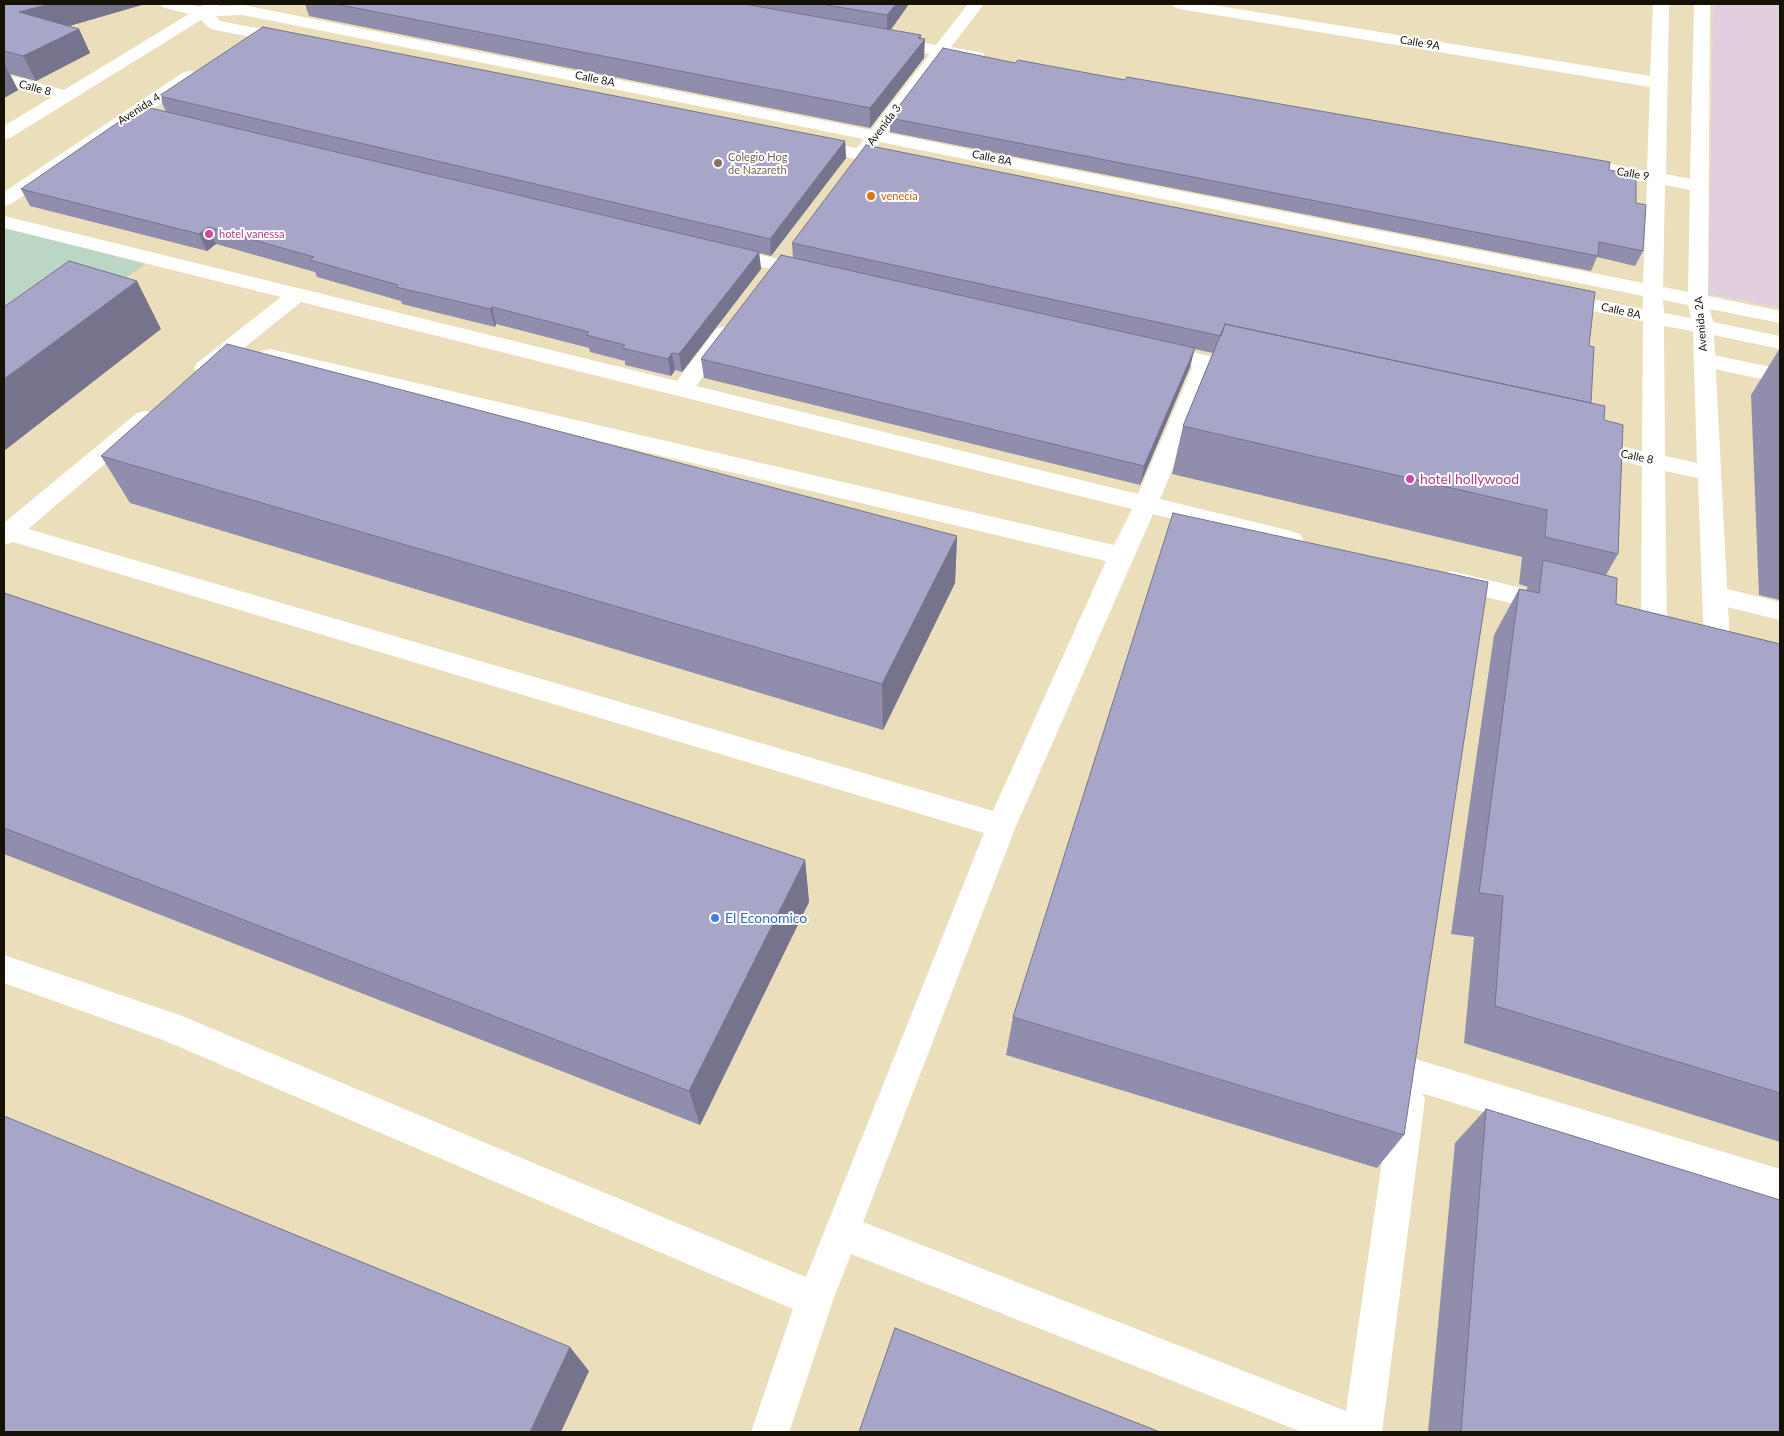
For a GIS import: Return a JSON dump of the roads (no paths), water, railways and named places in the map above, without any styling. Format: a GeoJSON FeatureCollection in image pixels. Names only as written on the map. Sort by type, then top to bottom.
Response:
{"type":"FeatureCollection","features":[{"type":"Feature","properties":{"kind":"street","name":"Calle 8A"},"geometry":{"type":"LineString","coordinates":[[168,4],[243,10],[282,17],[1780,317]]}},
{"type":"Feature","properties":{"kind":"street"},"geometry":{"type":"LineString","coordinates":[[240,44],[302,4]]}},
{"type":"Feature","properties":{"kind":"street","name":"Avenida 3"},"geometry":{"type":"LineString","coordinates":[[849,170],[976,4]]}},
{"type":"Feature","properties":{"kind":"street","name":"Calle 9A"},"geometry":{"type":"LineString","coordinates":[[1180,4],[1659,83]]}},
{"type":"Feature","properties":{"kind":"street"},"geometry":{"type":"LineString","coordinates":[[1661,4],[1653,292],[1654,461],[1644,627],[1744,651]]}},
{"type":"Feature","properties":{"kind":"street","name":"Avenida 2A"},"geometry":{"type":"LineString","coordinates":[[1702,4],[1698,301],[1703,327],[1717,645]]}},
{"type":"Feature","properties":{"kind":"street","name":"Calle 8A"},"geometry":{"type":"LineString","coordinates":[[210,8],[215,26],[305,43]]}},
{"type":"Feature","properties":{"kind":"street"},"geometry":{"type":"LineString","coordinates":[[4,134],[210,8]]}},
{"type":"Feature","properties":{"kind":"street"},"geometry":{"type":"LineString","coordinates":[[873,38],[989,59]]}},
{"type":"Feature","properties":{"kind":"street","name":"Avenida 4"},"geometry":{"type":"LineString","coordinates":[[4,200],[133,112],[207,65]]}},
{"type":"Feature","properties":{"kind":"street","name":"Calle 8"},"geometry":{"type":"LineString","coordinates":[[4,79],[67,96]]}},
{"type":"Feature","properties":{"kind":"street"},"geometry":{"type":"LineString","coordinates":[[133,112],[162,119]]}},
{"type":"Feature","properties":{"kind":"street"},"geometry":{"type":"LineString","coordinates":[[793,141],[919,166]]}},
{"type":"Feature","properties":{"kind":"street","name":"Calle 9"},"geometry":{"type":"LineString","coordinates":[[1558,161],[1700,186]]}},
{"type":"Feature","properties":{"kind":"street"},"geometry":{"type":"LineString","coordinates":[[4,222],[1316,546]]}},
{"type":"Feature","properties":{"kind":"street"},"geometry":{"type":"LineString","coordinates":[[710,249],[834,278]]}},
{"type":"Feature","properties":{"kind":"street"},"geometry":{"type":"LineString","coordinates":[[192,379],[298,294]]}},
{"type":"Feature","properties":{"kind":"street","name":"Calle 8A"},"geometry":{"type":"LineString","coordinates":[[1538,294],[1780,342]]}},
{"type":"Feature","properties":{"kind":"street"},"geometry":{"type":"LineString","coordinates":[[682,389],[738,315]]}},
{"type":"Feature","properties":{"kind":"street"},"geometry":{"type":"LineString","coordinates":[[231,347],[1120,556]]}},
{"type":"Feature","properties":{"kind":"street"},"geometry":{"type":"LineString","coordinates":[[1140,347],[1265,375]]}},
{"type":"Feature","properties":{"kind":"street"},"geometry":{"type":"LineString","coordinates":[[1704,360],[1780,376]]}},
{"type":"Feature","properties":{"kind":"street"},"geometry":{"type":"LineString","coordinates":[[770,1432],[815,1300],[1001,826],[1120,556],[1146,504],[1206,362]]}},
{"type":"Feature","properties":{"kind":"street"},"geometry":{"type":"LineString","coordinates":[[6,534],[162,404]]}},
{"type":"Feature","properties":{"kind":"street","name":"Calle 8"},"geometry":{"type":"LineString","coordinates":[[1566,442],[1709,473]]}},
{"type":"Feature","properties":{"kind":"street"},"geometry":{"type":"LineString","coordinates":[[6,534],[1001,826]]}},
{"type":"Feature","properties":{"kind":"street"},"geometry":{"type":"LineString","coordinates":[[1430,574],[1484,603],[1570,609]]}},
{"type":"Feature","properties":{"kind":"street"},"geometry":{"type":"LineString","coordinates":[[1715,595],[1780,611]]}},
{"type":"Feature","properties":{"kind":"street"},"geometry":{"type":"LineString","coordinates":[[4,969],[170,1027],[815,1300]]}},
{"type":"Feature","properties":{"kind":"street"},"geometry":{"type":"LineString","coordinates":[[1363,1432],[1414,1060],[1780,1187]]}},
{"type":"Feature","properties":{"kind":"street"},"geometry":{"type":"LineString","coordinates":[[842,1232],[1351,1432]]}},
{"type":"Feature","properties":{"kind":"place","name":"Colegio Hog de Nazareth"},"geometry":{"type":"Point","coordinates":[718,163]}},
{"type":"Feature","properties":{"kind":"place","name":"venecia"},"geometry":{"type":"Point","coordinates":[871,196]}},
{"type":"Feature","properties":{"kind":"place","name":"hotel vanessa"},"geometry":{"type":"Point","coordinates":[209,234]}},
{"type":"Feature","properties":{"kind":"place","name":"hotel hollywood"},"geometry":{"type":"Point","coordinates":[1410,479]}},
{"type":"Feature","properties":{"kind":"place","name":"El Economico"},"geometry":{"type":"Point","coordinates":[715,918]}}]}
